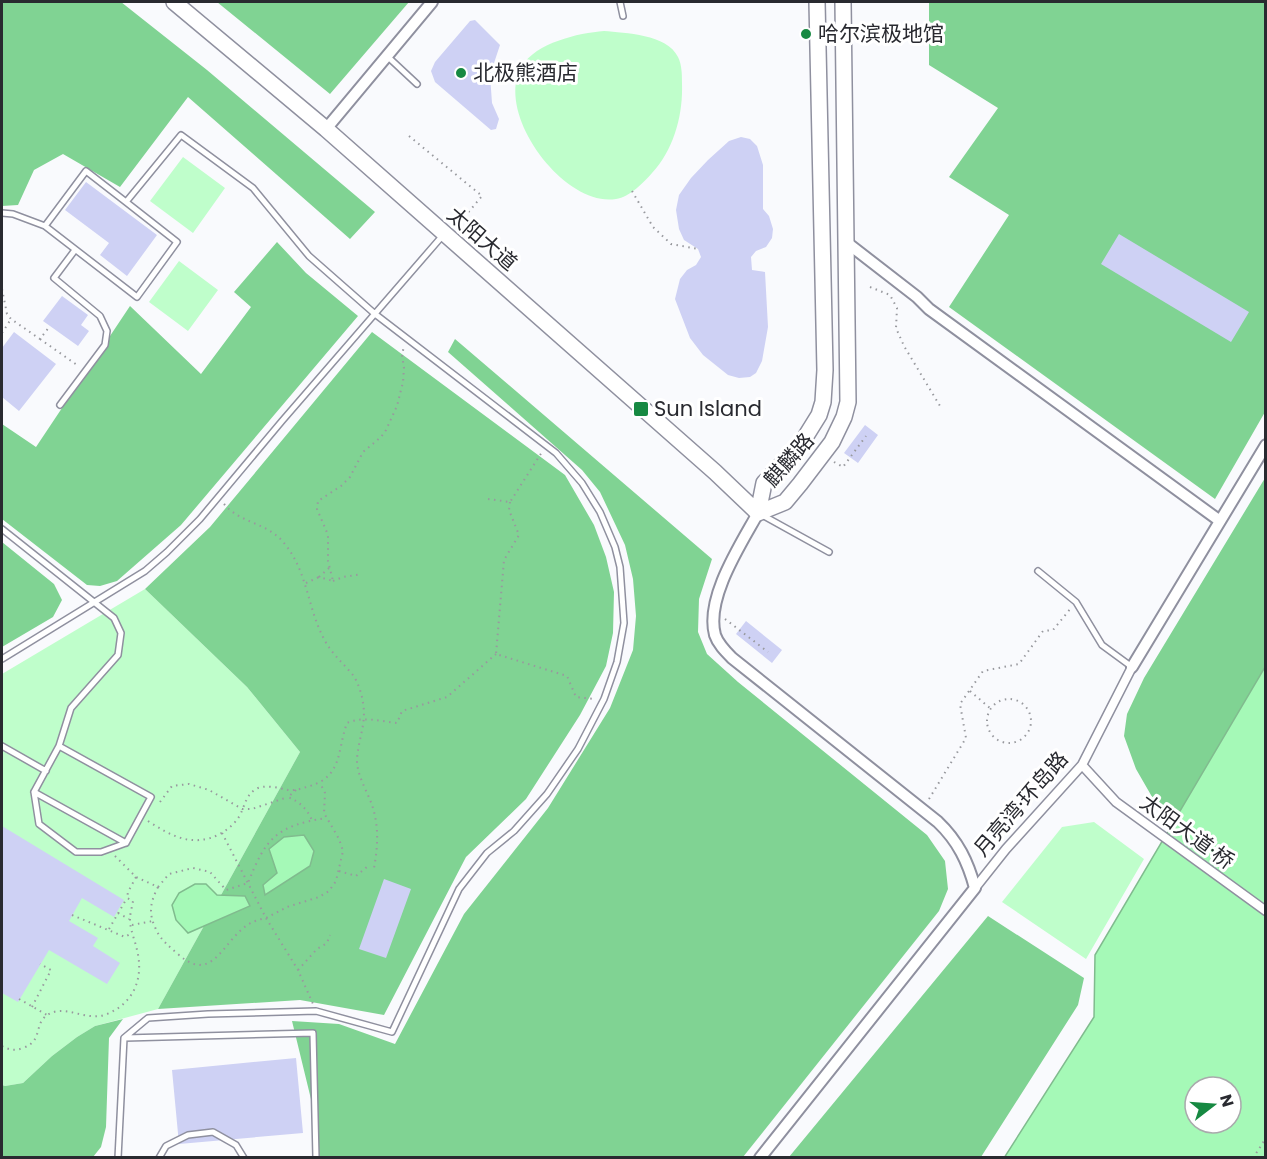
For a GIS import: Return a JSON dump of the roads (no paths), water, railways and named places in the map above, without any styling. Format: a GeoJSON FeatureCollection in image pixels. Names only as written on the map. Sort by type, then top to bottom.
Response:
{"type":"FeatureCollection","features":[{"type":"Feature","properties":{"kind":"main road","name":"太阳大道"},"geometry":{"type":"LineString","coordinates":[[174,2],[326,129],[758,513]]}},
{"type":"Feature","properties":{"kind":"main road","name":"麒麟路"},"geometry":{"type":"LineString","coordinates":[[758,513],[764,483],[801,444],[819,415],[823,402],[817,2]]}},
{"type":"Feature","properties":{"kind":"main road","name":"麒麟路"},"geometry":{"type":"LineString","coordinates":[[758,513],[785,502],[822,456],[839,430],[848,402],[843,2]]}},
{"type":"Feature","properties":{"kind":"street"},"geometry":{"type":"LineString","coordinates":[[326,129],[432,2]]}},
{"type":"Feature","properties":{"kind":"street"},"geometry":{"type":"LineString","coordinates":[[846,242],[929,309],[1220,521]]}},
{"type":"Feature","properties":{"kind":"street","name":"月亮湾·环岛路"},"geometry":{"type":"LineString","coordinates":[[760,1158],[1006,849],[1082,765],[1132,667],[1266,445]]}},
{"type":"Feature","properties":{"kind":"street"},"geometry":{"type":"LineString","coordinates":[[758,513],[728,570],[714,610],[713,623],[716,637],[732,658],[943,826],[956,842],[970,870],[975,888]]}},
{"type":"Feature","properties":{"kind":"street","name":"太阳大道·桥"},"geometry":{"type":"LineString","coordinates":[[1082,765],[1116,802],[1266,912]]}},
{"type":"Feature","properties":{"kind":"lane"},"geometry":{"type":"LineString","coordinates":[[620,2],[623,16]]}},
{"type":"Feature","properties":{"kind":"lane"},"geometry":{"type":"LineString","coordinates":[[387,56],[417,84]]}},
{"type":"Feature","properties":{"kind":"lane"},"geometry":{"type":"LineString","coordinates":[[118,1158],[124,1038],[148,1018],[316,1011],[392,1032],[459,889],[487,852],[514,831],[547,794],[578,749],[604,699],[617,662],[624,623],[620,567],[608,529],[571,468],[546,444],[375,314],[309,256],[254,188],[181,135],[126,202]]}},
{"type":"Feature","properties":{"kind":"lane"},"geometry":{"type":"LineString","coordinates":[[2,213],[13,214],[45,226],[137,297],[177,242],[86,171],[45,226]]}},
{"type":"Feature","properties":{"kind":"lane"},"geometry":{"type":"LineString","coordinates":[[2,659],[145,571],[167,552],[200,519],[282,420],[444,234]]}},
{"type":"Feature","properties":{"kind":"lane"},"geometry":{"type":"LineString","coordinates":[[60,405],[105,345],[107,331],[100,316],[54,278],[75,249]]}},
{"type":"Feature","properties":{"kind":"lane"},"geometry":{"type":"LineString","coordinates":[[758,513],[829,552]]}},
{"type":"Feature","properties":{"kind":"lane"},"geometry":{"type":"LineString","coordinates":[[2,529],[114,618],[121,633],[118,656],[71,708],[59,746],[34,792],[39,824],[76,852],[101,852],[126,843],[151,797],[59,746]]}},
{"type":"Feature","properties":{"kind":"lane"},"geometry":{"type":"LineString","coordinates":[[1038,571],[1076,602],[1102,645],[1132,667]]}},
{"type":"Feature","properties":{"kind":"lane"},"geometry":{"type":"LineString","coordinates":[[2,746],[46,771]]}},
{"type":"Feature","properties":{"kind":"lane"},"geometry":{"type":"LineString","coordinates":[[34,792],[126,843]]}},
{"type":"Feature","properties":{"kind":"lane"},"geometry":{"type":"LineString","coordinates":[[124,1038],[313,1033],[316,1158]]}},
{"type":"Feature","properties":{"kind":"lane"},"geometry":{"type":"LineString","coordinates":[[159,1158],[166,1146],[188,1135],[213,1132],[236,1145],[244,1158]]}},
{"type":"Feature","properties":{"kind":"place","name":"哈尔滨极地馆"},"geometry":{"type":"Point","coordinates":[806,34]}},
{"type":"Feature","properties":{"kind":"place","name":"北极熊酒店"},"geometry":{"type":"Point","coordinates":[461,73]}},
{"type":"Feature","properties":{"kind":"place","name":"Sun Island"},"geometry":{"type":"Point","coordinates":[641,409]}}]}
